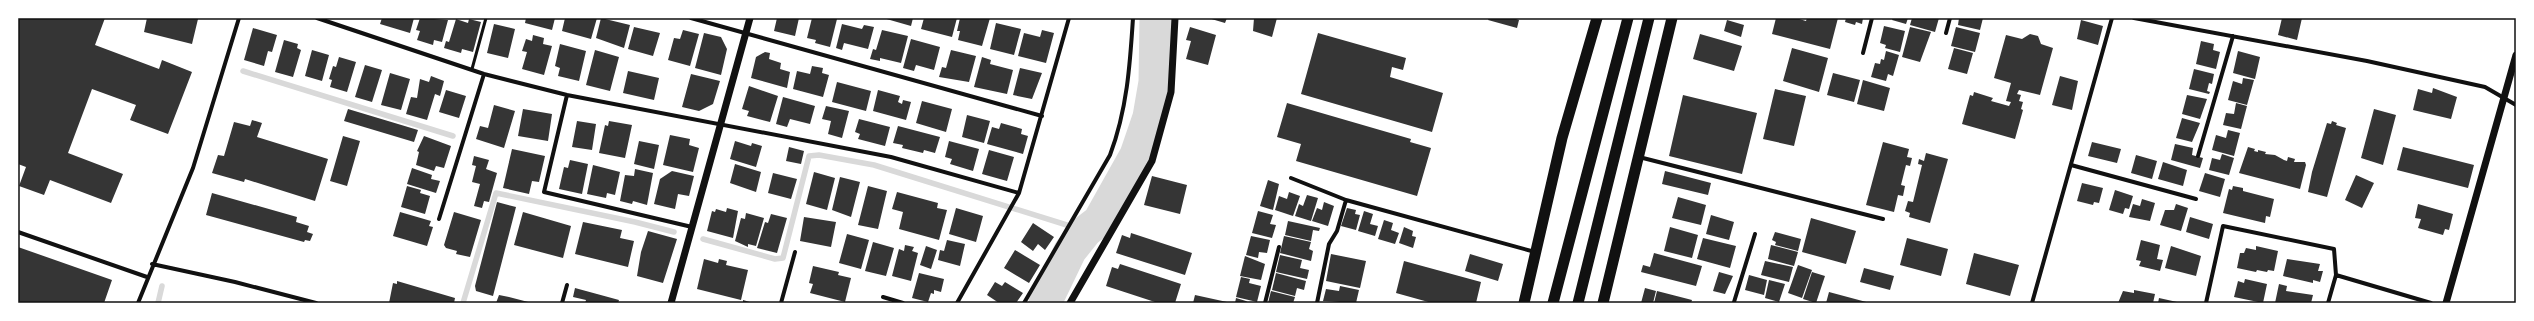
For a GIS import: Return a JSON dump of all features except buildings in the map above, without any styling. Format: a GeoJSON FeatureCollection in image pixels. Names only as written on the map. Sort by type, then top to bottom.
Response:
{"type":"FeatureCollection","features":[{"type":"Feature","properties":{"kind":"highway"},"geometry":{"type":"LineString","coordinates":[[1524,303],[1562,138],[1596,18]]}},
{"type":"Feature","properties":{"kind":"highway"},"geometry":{"type":"LineString","coordinates":[[1553,303],[1628,18]]}},
{"type":"Feature","properties":{"kind":"highway"},"geometry":{"type":"LineString","coordinates":[[1578,303],[1649,18]]}},
{"type":"Feature","properties":{"kind":"highway"},"geometry":{"type":"LineString","coordinates":[[1603,303],[1672,18]]}},
{"type":"Feature","properties":{"kind":"street"},"geometry":{"type":"LineString","coordinates":[[138,303],[152,264],[193,168],[239,18]]}},
{"type":"Feature","properties":{"kind":"street"},"geometry":{"type":"LineString","coordinates":[[317,18],[484,74],[567,95],[891,156],[1019,193]]}},
{"type":"Feature","properties":{"kind":"street"},"geometry":{"type":"LineString","coordinates":[[691,18],[1042,116]]}},
{"type":"Feature","properties":{"kind":"street"},"geometry":{"type":"LineString","coordinates":[[671,303],[722,124],[750,18]]}},
{"type":"Feature","properties":{"kind":"street"},"geometry":{"type":"LineString","coordinates":[[957,303],[1019,193],[1042,116],[1068,18]]}},
{"type":"Feature","properties":{"kind":"street"},"geometry":{"type":"LineString","coordinates":[[1024,303],[1114,144],[1129,82],[1133,18]]}},
{"type":"Feature","properties":{"kind":"street"},"geometry":{"type":"LineString","coordinates":[[1070,303],[1152,160],[1171,92],[1175,18]]}},
{"type":"Feature","properties":{"kind":"street"},"geometry":{"type":"LineString","coordinates":[[1863,53],[1872,18]]}},
{"type":"Feature","properties":{"kind":"street"},"geometry":{"type":"LineString","coordinates":[[1946,33],[1950,18]]}},
{"type":"Feature","properties":{"kind":"street"},"geometry":{"type":"LineString","coordinates":[[2032,303],[2112,18]]}},
{"type":"Feature","properties":{"kind":"street"},"geometry":{"type":"LineString","coordinates":[[2134,18],[2368,61],[2478,85],[2485,87],[2516,105]]}},
{"type":"Feature","properties":{"kind":"street"},"geometry":{"type":"LineString","coordinates":[[2198,156],[2233,36]]}},
{"type":"Feature","properties":{"kind":"street"},"geometry":{"type":"LineString","coordinates":[[2446,303],[2502,98],[2516,54]]}},
{"type":"Feature","properties":{"kind":"street"},"geometry":{"type":"LineString","coordinates":[[439,219],[484,74]]}},
{"type":"Feature","properties":{"kind":"street"},"geometry":{"type":"LineString","coordinates":[[567,95],[544,192],[692,227]]}},
{"type":"Feature","properties":{"kind":"street"},"geometry":{"type":"LineString","coordinates":[[1639,157],[1883,219]]}},
{"type":"Feature","properties":{"kind":"street"},"geometry":{"type":"LineString","coordinates":[[2071,164],[2196,199]]}},
{"type":"Feature","properties":{"kind":"street"},"geometry":{"type":"LineString","coordinates":[[1291,178],[1346,200],[1536,252]]}},
{"type":"Feature","properties":{"kind":"street"},"geometry":{"type":"LineString","coordinates":[[1316,303],[1329,244],[1337,231],[1346,200]]}},
{"type":"Feature","properties":{"kind":"street"},"geometry":{"type":"LineString","coordinates":[[2206,303],[2222,226],[2334,249],[2336,275],[2328,303]]}},
{"type":"Feature","properties":{"kind":"street"},"geometry":{"type":"LineString","coordinates":[[18,232],[147,277]]}},
{"type":"Feature","properties":{"kind":"street"},"geometry":{"type":"LineString","coordinates":[[1739,303],[1734,302],[1755,234]]}},
{"type":"Feature","properties":{"kind":"street"},"geometry":{"type":"LineString","coordinates":[[1265,303],[1279,247]]}},
{"type":"Feature","properties":{"kind":"street"},"geometry":{"type":"LineString","coordinates":[[781,303],[795,252]]}},
{"type":"Feature","properties":{"kind":"street"},"geometry":{"type":"LineString","coordinates":[[152,264],[235,282],[316,303]]}},
{"type":"Feature","properties":{"kind":"street"},"geometry":{"type":"LineString","coordinates":[[2336,275],[2431,303]]}},
{"type":"Feature","properties":{"kind":"street"},"geometry":{"type":"LineString","coordinates":[[562,303],[567,285]]}},
{"type":"Feature","properties":{"kind":"street"},"geometry":{"type":"LineString","coordinates":[[883,297],[903,303]]}},
{"type":"Feature","properties":{"kind":"lane"},"geometry":{"type":"LineString","coordinates":[[472,69],[486,18]]}},
{"type":"Feature","properties":{"kind":"waterway"},"geometry":{"type":"LineString","coordinates":[[1045,303],[1070,251],[1086,231],[1099,221],[1136,155],[1149,117],[1155,82],[1156,18]]}},
{"type":"Feature","properties":{"kind":"waterway"},"geometry":{"type":"LineString","coordinates":[[243,71],[453,136]]}},
{"type":"Feature","properties":{"kind":"waterway"},"geometry":{"type":"LineString","coordinates":[[703,239],[775,259],[783,258],[809,156],[819,155],[874,165],[1086,231]]}},
{"type":"Feature","properties":{"kind":"waterway"},"geometry":{"type":"LineString","coordinates":[[463,303],[496,193],[635,222],[674,232]]}},
{"type":"Feature","properties":{"kind":"waterway"},"geometry":{"type":"LineString","coordinates":[[158,303],[162,286]]}}]}
